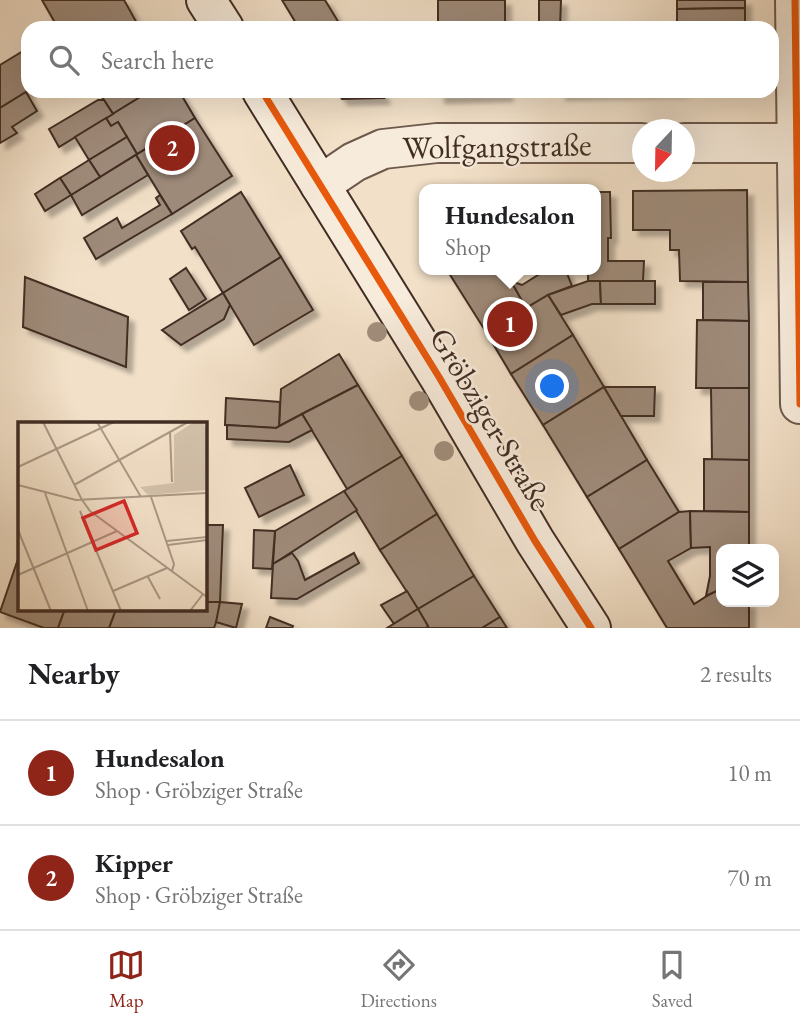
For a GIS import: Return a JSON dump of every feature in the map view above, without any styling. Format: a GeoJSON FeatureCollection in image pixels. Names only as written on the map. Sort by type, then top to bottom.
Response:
{"type":"FeatureCollection","features":[{"type":"Feature","properties":{"kind":"street"},"geometry":{"type":"LineString","coordinates":[[206,0],[220,21]]}},
{"type":"Feature","properties":{"kind":"street"},"geometry":{"type":"LineString","coordinates":[[794,0],[800,404]]}},
{"type":"Feature","properties":{"kind":"street","name":"Gröbziger Straße"},"geometry":{"type":"LineString","coordinates":[[266,98],[439,377],[535,541],[591,628]]}},
{"type":"Feature","properties":{"kind":"street","name":"Wolfgangstraße"},"geometry":{"type":"LineString","coordinates":[[320,185],[354,162],[383,149],[437,143],[632,143]]}},
{"type":"Feature","properties":{"kind":"street"},"geometry":{"type":"LineString","coordinates":[[695,143],[798,143]]}},
{"type":"Feature","properties":{"kind":"building"},"geometry":{"type":"Polygon","coordinates":[[[42,0],[124,0],[136,21],[54,21],[42,0]]]}},
{"type":"Feature","properties":{"kind":"building"},"geometry":{"type":"Polygon","coordinates":[[[282,0],[325,0],[338,21],[295,21],[282,0]]]}},
{"type":"Feature","properties":{"kind":"building"},"geometry":{"type":"Polygon","coordinates":[[[438,0],[505,0],[505,21],[438,21],[438,0]]]}},
{"type":"Feature","properties":{"kind":"building"},"geometry":{"type":"Polygon","coordinates":[[[539,0],[561,0],[560,21],[539,21],[539,0]]]}},
{"type":"Feature","properties":{"kind":"building"},"geometry":{"type":"Polygon","coordinates":[[[677,0],[745,0],[745,8],[677,9],[677,0]]]}},
{"type":"Feature","properties":{"kind":"building"},"geometry":{"type":"Polygon","coordinates":[[[745,8],[745,21],[677,21],[677,9],[745,8]]]}},
{"type":"Feature","properties":{"kind":"building"},"geometry":{"type":"Polygon","coordinates":[[[21,52],[21,95],[0,108],[0,65],[21,52]]]}},
{"type":"Feature","properties":{"kind":"building"},"geometry":{"type":"Polygon","coordinates":[[[21,95],[21,98],[29,98],[37,111],[12,127],[17,133],[0,143],[0,108],[21,95]]]}},
{"type":"Feature","properties":{"kind":"building"},"geometry":{"type":"Polygon","coordinates":[[[103,98],[139,98],[113,114],[103,98]]]}},
{"type":"Feature","properties":{"kind":"building"},"geometry":{"type":"Polygon","coordinates":[[[139,98],[183,98],[195,118],[137,154],[118,122],[111,126],[106,118],[139,98]]]}},
{"type":"Feature","properties":{"kind":"building"},"geometry":{"type":"Polygon","coordinates":[[[98,100],[104,100],[113,114],[59,147],[49,129],[98,100]]]}},
{"type":"Feature","properties":{"kind":"building"},"geometry":{"type":"Polygon","coordinates":[[[106,118],[111,126],[118,122],[127,137],[89,160],[75,137],[106,118]]]}},
{"type":"Feature","properties":{"kind":"building"},"geometry":{"type":"Polygon","coordinates":[[[195,118],[232,176],[172,214],[136,155],[195,118]]]}},
{"type":"Feature","properties":{"kind":"building"},"geometry":{"type":"Polygon","coordinates":[[[127,137],[137,154],[100,177],[89,160],[127,137]]]}},
{"type":"Feature","properties":{"kind":"building"},"geometry":{"type":"Polygon","coordinates":[[[136,155],[148,175],[82,215],[71,195],[136,155]]]}},
{"type":"Feature","properties":{"kind":"building"},"geometry":{"type":"Polygon","coordinates":[[[89,160],[100,177],[71,195],[60,178],[89,160]]]}},
{"type":"Feature","properties":{"kind":"building"},"geometry":{"type":"Polygon","coordinates":[[[60,178],[71,195],[45,211],[35,194],[60,178]]]}},
{"type":"Feature","properties":{"kind":"building"},"geometry":{"type":"Polygon","coordinates":[[[747,190],[748,282],[680,281],[679,250],[670,250],[670,230],[633,230],[633,191],[747,190]]]}},
{"type":"Feature","properties":{"kind":"building"},"geometry":{"type":"Polygon","coordinates":[[[241,192],[281,257],[223,293],[195,247],[192,249],[181,231],[241,192]]]}},
{"type":"Feature","properties":{"kind":"building"},"geometry":{"type":"Polygon","coordinates":[[[601,192],[610,192],[611,238],[608,238],[608,261],[644,261],[643,281],[588,281],[588,275],[601,275],[601,192]]]}},
{"type":"Feature","properties":{"kind":"building"},"geometry":{"type":"Polygon","coordinates":[[[160,195],[172,214],[96,259],[84,238],[117,218],[122,228],[160,205],[156,198],[160,195]]]}},
{"type":"Feature","properties":{"kind":"building"},"geometry":{"type":"Polygon","coordinates":[[[281,257],[313,310],[254,345],[223,293],[281,257]]]}},
{"type":"Feature","properties":{"kind":"building"},"geometry":{"type":"Polygon","coordinates":[[[186,268],[206,299],[189,310],[170,279],[186,268]]]}},
{"type":"Feature","properties":{"kind":"building"},"geometry":{"type":"Polygon","coordinates":[[[450,275],[508,275],[526,308],[486,332],[450,275]]]}},
{"type":"Feature","properties":{"kind":"building"},"geometry":{"type":"Polygon","coordinates":[[[538,275],[568,275],[572,286],[548,295],[526,308],[511,281],[522,285],[538,275]]]}},
{"type":"Feature","properties":{"kind":"building"},"geometry":{"type":"Polygon","coordinates":[[[25,277],[128,317],[126,367],[23,327],[25,277]]]}},
{"type":"Feature","properties":{"kind":"building"},"geometry":{"type":"Polygon","coordinates":[[[588,281],[600,281],[601,304],[592,304],[561,315],[548,295],[588,281]]]}},
{"type":"Feature","properties":{"kind":"building"},"geometry":{"type":"Polygon","coordinates":[[[600,281],[655,281],[655,304],[601,304],[600,281]]]}},
{"type":"Feature","properties":{"kind":"building"},"geometry":{"type":"Polygon","coordinates":[[[703,282],[748,282],[749,321],[703,320],[703,282]]]}},
{"type":"Feature","properties":{"kind":"building"},"geometry":{"type":"Polygon","coordinates":[[[223,293],[230,305],[224,319],[181,345],[162,330],[223,293]]]}},
{"type":"Feature","properties":{"kind":"building"},"geometry":{"type":"Polygon","coordinates":[[[548,295],[573,335],[511,374],[486,332],[548,295]]]}},
{"type":"Feature","properties":{"kind":"building"},"geometry":{"type":"Polygon","coordinates":[[[697,320],[749,321],[749,388],[696,388],[697,320]]]}},
{"type":"Feature","properties":{"kind":"building"},"geometry":{"type":"Polygon","coordinates":[[[573,335],[604,387],[543,425],[511,374],[573,335]]]}},
{"type":"Feature","properties":{"kind":"building"},"geometry":{"type":"Polygon","coordinates":[[[339,354],[358,385],[279,426],[281,389],[339,354]]]}},
{"type":"Feature","properties":{"kind":"building"},"geometry":{"type":"Polygon","coordinates":[[[358,385],[402,456],[347,489],[302,414],[358,385]]]}},
{"type":"Feature","properties":{"kind":"building"},"geometry":{"type":"Polygon","coordinates":[[[604,387],[647,460],[587,497],[543,425],[604,387]]]}},
{"type":"Feature","properties":{"kind":"building"},"geometry":{"type":"Polygon","coordinates":[[[604,387],[655,387],[654,416],[621,416],[604,387]]]}},
{"type":"Feature","properties":{"kind":"building"},"geometry":{"type":"Polygon","coordinates":[[[711,388],[749,388],[749,460],[712,460],[711,388]]]}},
{"type":"Feature","properties":{"kind":"building"},"geometry":{"type":"Polygon","coordinates":[[[226,398],[280,402],[279,426],[225,425],[226,398]]]}},
{"type":"Feature","properties":{"kind":"building"},"geometry":{"type":"Polygon","coordinates":[[[302,414],[312,430],[289,442],[227,439],[227,425],[276,428],[302,414]]]}},
{"type":"Feature","properties":{"kind":"building"},"geometry":{"type":"Polygon","coordinates":[[[402,456],[437,514],[380,550],[344,491],[402,456]]]}},
{"type":"Feature","properties":{"kind":"building"},"geometry":{"type":"Polygon","coordinates":[[[704,459],[749,460],[749,512],[704,511],[704,459]]]}},
{"type":"Feature","properties":{"kind":"building"},"geometry":{"type":"Polygon","coordinates":[[[647,460],[679,512],[619,549],[587,497],[647,460]]]}},
{"type":"Feature","properties":{"kind":"building"},"geometry":{"type":"Polygon","coordinates":[[[290,465],[304,495],[259,517],[245,488],[290,465]]]}},
{"type":"Feature","properties":{"kind":"building"},"geometry":{"type":"Polygon","coordinates":[[[344,491],[357,510],[273,564],[275,531],[344,491]]]}},
{"type":"Feature","properties":{"kind":"building"},"geometry":{"type":"Polygon","coordinates":[[[690,511],[691,548],[668,561],[694,604],[716,590],[716,607],[749,607],[749,628],[667,628],[619,549],[679,512],[690,511]]]}},
{"type":"Feature","properties":{"kind":"building"},"geometry":{"type":"Polygon","coordinates":[[[690,511],[749,512],[749,544],[716,544],[716,591],[706,596],[710,576],[710,547],[691,548],[690,511]]]}},
{"type":"Feature","properties":{"kind":"building"},"geometry":{"type":"Polygon","coordinates":[[[437,514],[474,576],[418,609],[380,550],[437,514]]]}},
{"type":"Feature","properties":{"kind":"building"},"geometry":{"type":"Polygon","coordinates":[[[206,525],[223,525],[220,602],[206,602],[206,525]]]}},
{"type":"Feature","properties":{"kind":"building"},"geometry":{"type":"Polygon","coordinates":[[[254,530],[275,531],[272,569],[253,568],[254,530]]]}},
{"type":"Feature","properties":{"kind":"building"},"geometry":{"type":"Polygon","coordinates":[[[292,553],[305,580],[354,553],[359,563],[297,599],[271,598],[273,564],[292,553]]]}},
{"type":"Feature","properties":{"kind":"building"},"geometry":{"type":"Polygon","coordinates":[[[18,559],[18,610],[65,610],[58,628],[44,628],[0,612],[18,559]]]}},
{"type":"Feature","properties":{"kind":"building"},"geometry":{"type":"Polygon","coordinates":[[[474,576],[500,617],[482,628],[429,628],[418,609],[474,576]]]}},
{"type":"Feature","properties":{"kind":"building"},"geometry":{"type":"Polygon","coordinates":[[[407,591],[418,609],[394,624],[381,605],[407,591]]]}},
{"type":"Feature","properties":{"kind":"building"},"geometry":{"type":"Polygon","coordinates":[[[206,602],[220,602],[214,628],[109,628],[116,610],[206,610],[206,602]]]}},
{"type":"Feature","properties":{"kind":"building"},"geometry":{"type":"Polygon","coordinates":[[[220,602],[242,604],[236,628],[216,622],[220,602]]]}},
{"type":"Feature","properties":{"kind":"building"},"geometry":{"type":"Polygon","coordinates":[[[418,609],[428,626],[426,628],[387,628],[418,609]]]}},
{"type":"Feature","properties":{"kind":"building"},"geometry":{"type":"Polygon","coordinates":[[[65,610],[116,610],[109,628],[58,628],[65,610]]]}},
{"type":"Feature","properties":{"kind":"building"},"geometry":{"type":"Polygon","coordinates":[[[270,617],[293,626],[266,628],[270,617]]]}},
{"type":"Feature","properties":{"kind":"building"},"geometry":{"type":"Polygon","coordinates":[[[500,617],[507,628],[482,628],[500,617]]]}},
{"type":"Feature","properties":{"kind":"cycle path"},"geometry":{"type":"LineString","coordinates":[[795,0],[800,404]]}},
{"type":"Feature","properties":{"kind":"cycle path"},"geometry":{"type":"LineString","coordinates":[[266,98],[439,377],[535,541],[591,628]]}},
{"type":"Feature","properties":{"kind":"place","name":"Kipper"},"geometry":{"type":"Point","coordinates":[172,148]}},
{"type":"Feature","properties":{"kind":"place","name":"Hundesalon"},"geometry":{"type":"Point","coordinates":[510,324]}}]}
